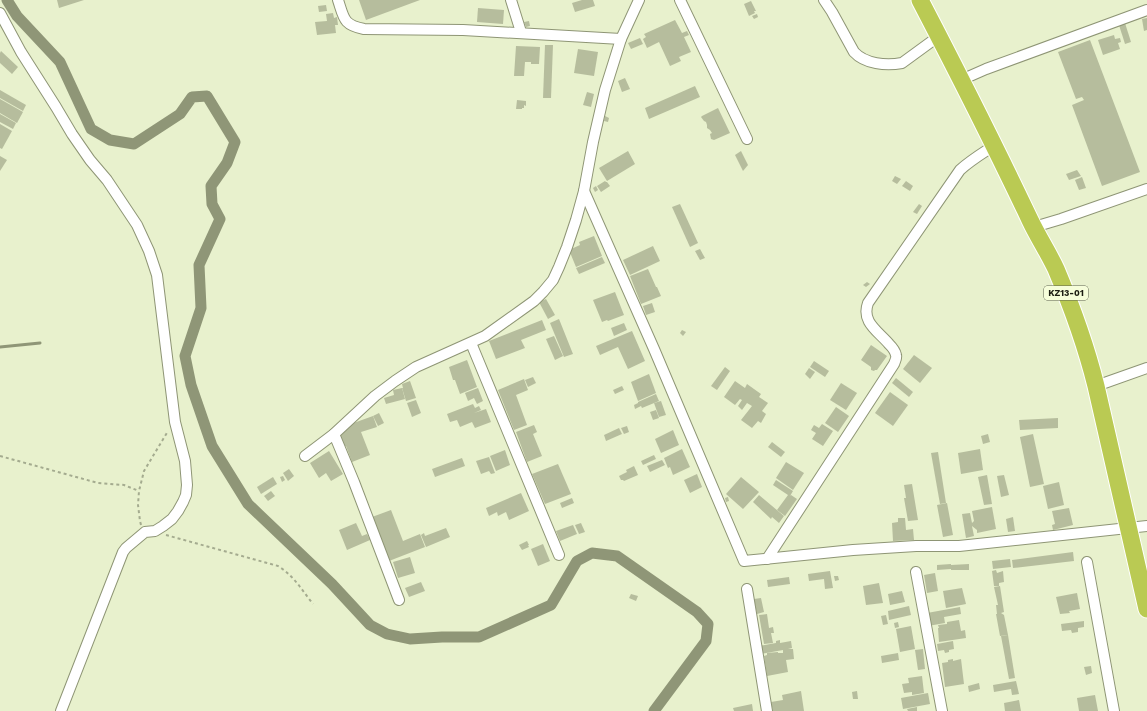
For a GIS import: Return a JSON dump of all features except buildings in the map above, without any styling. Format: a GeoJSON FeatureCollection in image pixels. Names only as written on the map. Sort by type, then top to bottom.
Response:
{"type":"FeatureCollection","features":[{"type":"Feature","properties":{"kind":"highway","name":"KZ13-01"},"geometry":{"type":"LineString","coordinates":[[920,0],[995,145],[1055,267],[1069,300],[1089,357],[1128,528],[1141,555],[1147,609]]}},
{"type":"Feature","properties":{"kind":"street"},"geometry":{"type":"LineString","coordinates":[[338,0],[345,21],[356,28],[364,30],[462,30],[521,32],[621,39]]}},
{"type":"Feature","properties":{"kind":"street"},"geometry":{"type":"LineString","coordinates":[[511,0],[521,32]]}},
{"type":"Feature","properties":{"kind":"street"},"geometry":{"type":"LineString","coordinates":[[305,456],[334,434],[375,396],[395,381],[416,368],[485,336],[534,301],[553,280],[568,246],[584,191],[593,142],[602,105],[621,39],[638,0]]}},
{"type":"Feature","properties":{"kind":"street"},"geometry":{"type":"LineString","coordinates":[[680,0],[747,139]]}},
{"type":"Feature","properties":{"kind":"street"},"geometry":{"type":"LineString","coordinates":[[824,0],[854,52],[858,57],[868,62],[895,65],[902,63],[939,36]]}},
{"type":"Feature","properties":{"kind":"street"},"geometry":{"type":"LineString","coordinates":[[961,80],[986,68],[1147,10]]}},
{"type":"Feature","properties":{"kind":"street"},"geometry":{"type":"LineString","coordinates":[[0,13],[21,52],[72,134],[122,201],[137,225],[149,251],[157,276],[175,422],[186,461],[186,495],[178,511],[163,526],[156,530],[144,532],[123,552],[61,711]]}},
{"type":"Feature","properties":{"kind":"street"},"geometry":{"type":"LineString","coordinates":[[767,559],[894,364],[896,357],[894,349],[867,319],[866,312],[868,303],[960,170],[969,162],[978,158],[995,145]]}},
{"type":"Feature","properties":{"kind":"street"},"geometry":{"type":"LineString","coordinates":[[1034,227],[1147,189]]}},
{"type":"Feature","properties":{"kind":"street"},"geometry":{"type":"LineString","coordinates":[[584,191],[651,342],[744,561],[853,550],[916,546],[959,546],[1147,526]]}},
{"type":"Feature","properties":{"kind":"street"},"geometry":{"type":"LineString","coordinates":[[471,343],[559,555]]}},
{"type":"Feature","properties":{"kind":"street"},"geometry":{"type":"LineString","coordinates":[[1096,386],[1147,368]]}},
{"type":"Feature","properties":{"kind":"street"},"geometry":{"type":"LineString","coordinates":[[334,434],[399,600]]}},
{"type":"Feature","properties":{"kind":"street"},"geometry":{"type":"LineString","coordinates":[[1087,562],[1114,711]]}},
{"type":"Feature","properties":{"kind":"street"},"geometry":{"type":"LineString","coordinates":[[916,572],[942,711]]}},
{"type":"Feature","properties":{"kind":"street"},"geometry":{"type":"LineString","coordinates":[[747,590],[767,711]]}},
{"type":"Feature","properties":{"kind":"path"},"geometry":{"type":"LineString","coordinates":[[144,532],[140,521],[138,492],[144,472],[166,433],[175,422]]}},
{"type":"Feature","properties":{"kind":"path"},"geometry":{"type":"LineString","coordinates":[[0,456],[98,483],[124,485],[138,492]]}},
{"type":"Feature","properties":{"kind":"path"},"geometry":{"type":"LineString","coordinates":[[156,530],[169,536],[278,566],[286,571],[313,604]]}},
{"type":"Feature","properties":{"kind":"waterway"},"geometry":{"type":"LineString","coordinates":[[7,0],[17,16],[60,62],[91,129],[110,140],[134,144],[180,114],[192,97],[207,96],[235,142],[227,163],[211,186],[212,204],[220,219],[199,265],[201,308],[185,356],[191,385],[212,446],[248,504],[332,584],[370,625],[387,634],[410,639],[479,637],[551,605],[577,561],[592,553],[617,556],[697,612],[708,624],[706,641],[654,711]]}},
{"type":"Feature","properties":{"kind":"waterway"},"geometry":{"type":"LineString","coordinates":[[0,347],[40,343]]}}]}
